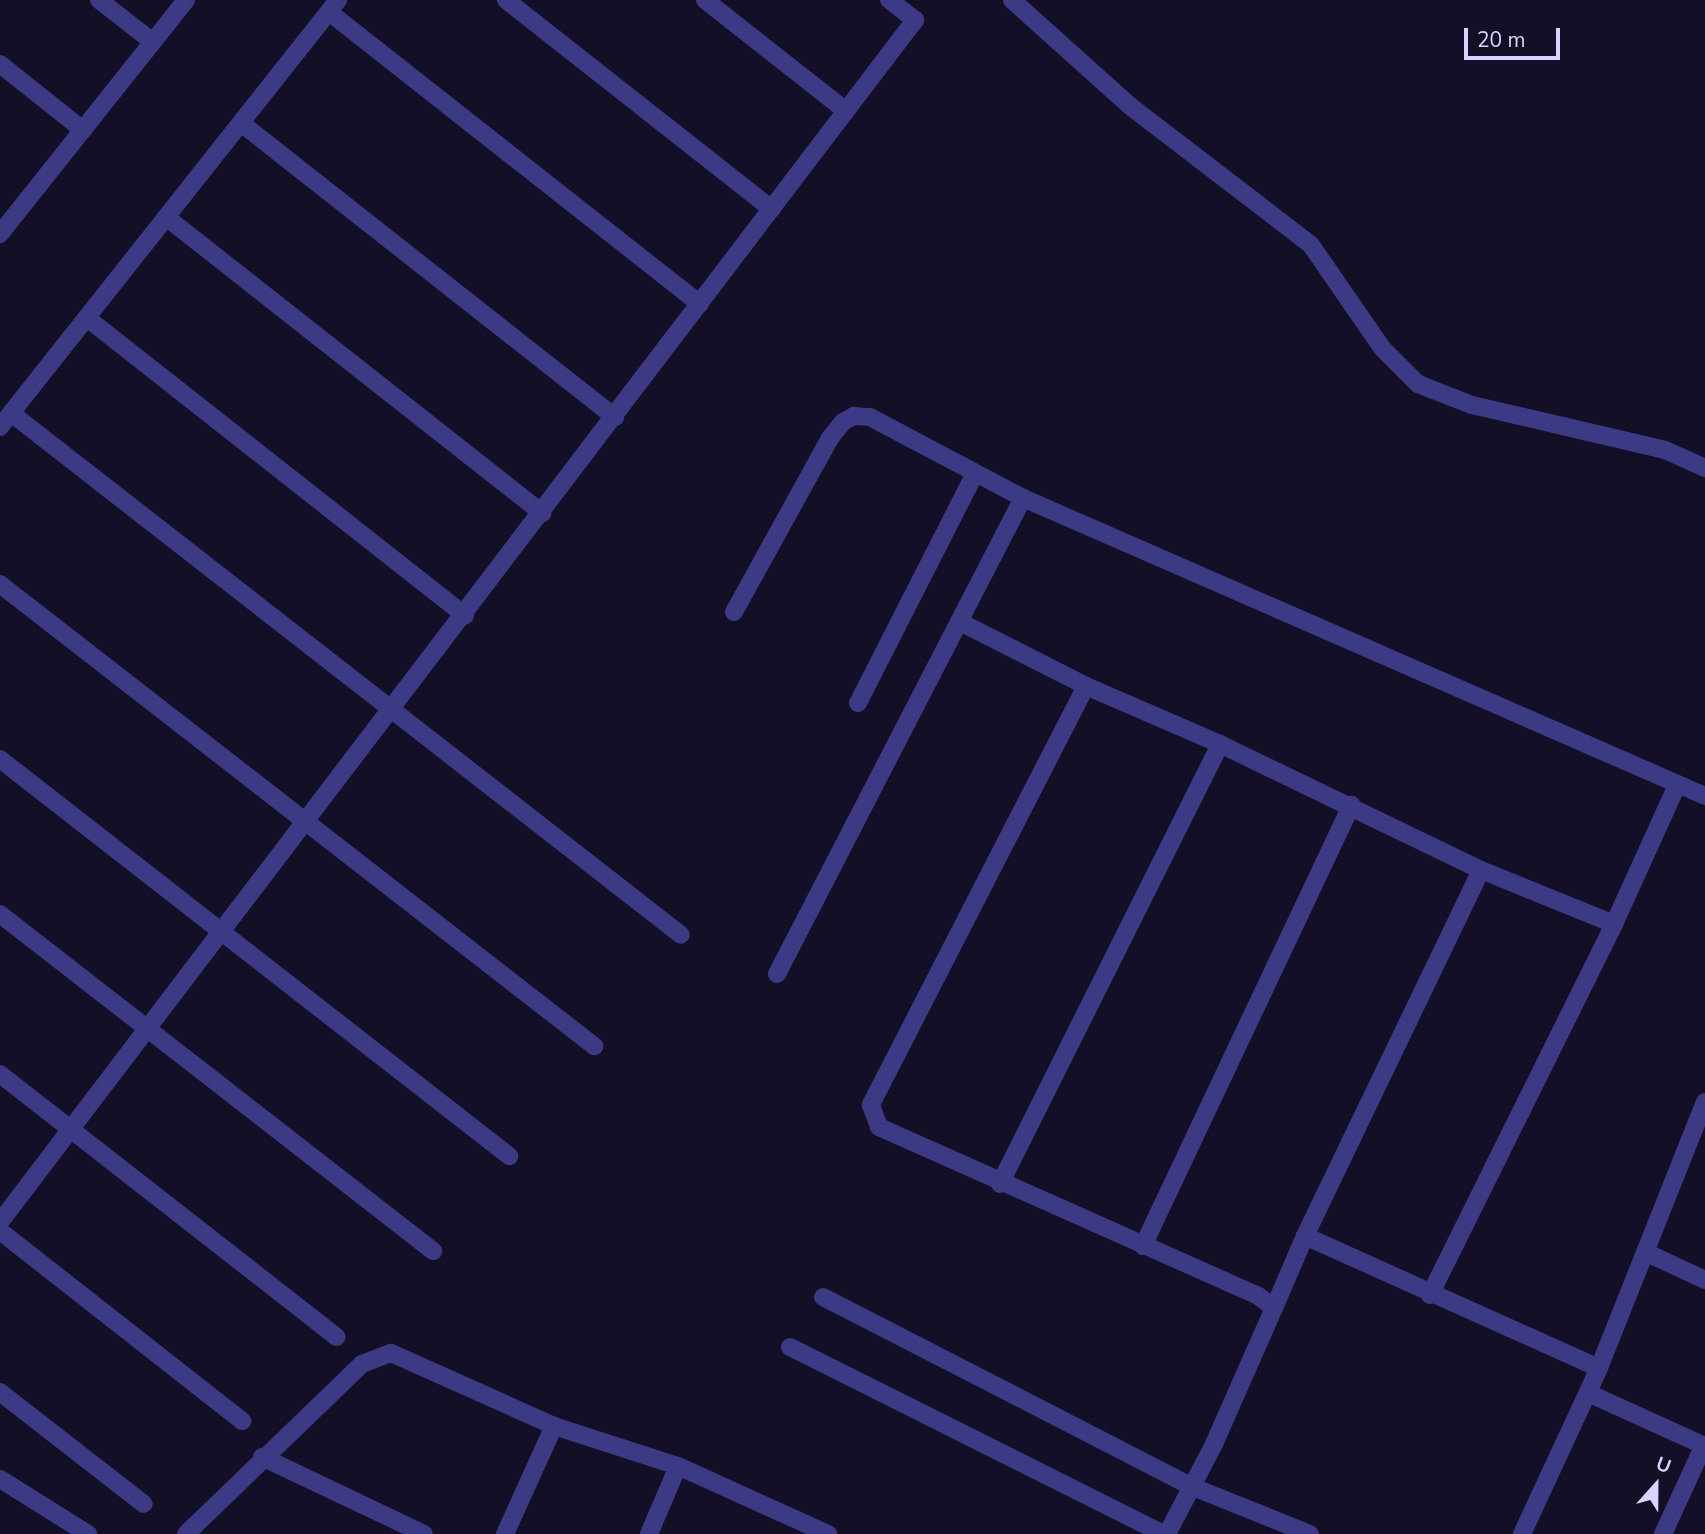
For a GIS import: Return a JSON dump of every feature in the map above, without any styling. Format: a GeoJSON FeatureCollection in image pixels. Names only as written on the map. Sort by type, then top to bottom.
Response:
{"type":"FeatureCollection","features":[{"type":"Feature","properties":{"kind":"street"},"geometry":{"type":"LineString","coordinates":[[99,0],[153,42]]}},
{"type":"Feature","properties":{"kind":"street"},"geometry":{"type":"LineString","coordinates":[[0,234],[186,0]]}},
{"type":"Feature","properties":{"kind":"street"},"geometry":{"type":"LineString","coordinates":[[506,0],[772,209]]}},
{"type":"Feature","properties":{"kind":"street"},"geometry":{"type":"LineString","coordinates":[[705,0],[846,111]]}},
{"type":"Feature","properties":{"kind":"street"},"geometry":{"type":"LineString","coordinates":[[0,1222],[465,615],[915,20],[889,0]]}},
{"type":"Feature","properties":{"kind":"street"},"geometry":{"type":"LineString","coordinates":[[1012,0],[1130,106],[1311,244],[1382,348],[1418,384],[1472,405],[1665,450],[1705,468]]}},
{"type":"Feature","properties":{"kind":"street"},"geometry":{"type":"LineString","coordinates":[[681,935],[392,710],[5,420],[333,6],[700,304]]}},
{"type":"Feature","properties":{"kind":"street"},"geometry":{"type":"LineString","coordinates":[[0,64],[83,130]]}},
{"type":"Feature","properties":{"kind":"street"},"geometry":{"type":"LineString","coordinates":[[241,123],[615,417]]}},
{"type":"Feature","properties":{"kind":"street"},"geometry":{"type":"LineString","coordinates":[[166,217],[542,513]]}},
{"type":"Feature","properties":{"kind":"street"},"geometry":{"type":"LineString","coordinates":[[87,318],[465,615]]}},
{"type":"Feature","properties":{"kind":"street"},"geometry":{"type":"LineString","coordinates":[[734,612],[830,438],[843,422],[854,416],[870,417],[1023,498],[1705,796]]}},
{"type":"Feature","properties":{"kind":"street"},"geometry":{"type":"LineString","coordinates":[[858,703],[975,472]]}},
{"type":"Feature","properties":{"kind":"street"},"geometry":{"type":"LineString","coordinates":[[777,974],[1023,498]]}},
{"type":"Feature","properties":{"kind":"street"},"geometry":{"type":"LineString","coordinates":[[0,584],[594,1046]]}},
{"type":"Feature","properties":{"kind":"street"},"geometry":{"type":"LineString","coordinates":[[960,622],[1086,686],[1351,805],[1481,870],[1614,924]]}},
{"type":"Feature","properties":{"kind":"street"},"geometry":{"type":"LineString","coordinates":[[1086,686],[871,1105],[879,1127],[1000,1184],[1257,1295],[1274,1308]]}},
{"type":"Feature","properties":{"kind":"street"},"geometry":{"type":"LineString","coordinates":[[1000,1184],[1220,744]]}},
{"type":"Feature","properties":{"kind":"street"},"geometry":{"type":"LineString","coordinates":[[3,768],[222,932],[509,1156]]}},
{"type":"Feature","properties":{"kind":"street"},"geometry":{"type":"LineString","coordinates":[[1430,1294],[1614,924],[1678,785]]}},
{"type":"Feature","properties":{"kind":"street"},"geometry":{"type":"LineString","coordinates":[[1143,1246],[1351,805]]}},
{"type":"Feature","properties":{"kind":"street"},"geometry":{"type":"LineString","coordinates":[[790,1347],[1166,1534],[1193,1487],[1305,1236],[1481,870]]}},
{"type":"Feature","properties":{"kind":"street"},"geometry":{"type":"LineString","coordinates":[[0,914],[433,1251]]}},
{"type":"Feature","properties":{"kind":"street"},"geometry":{"type":"LineString","coordinates":[[0,1074],[337,1337]]}},
{"type":"Feature","properties":{"kind":"street"},"geometry":{"type":"LineString","coordinates":[[1522,1534],[1599,1368],[1704,1109]]}},
{"type":"Feature","properties":{"kind":"street"},"geometry":{"type":"LineString","coordinates":[[0,1231],[243,1420]]}},
{"type":"Feature","properties":{"kind":"street"},"geometry":{"type":"LineString","coordinates":[[1305,1236],[1599,1368]]}},
{"type":"Feature","properties":{"kind":"street"},"geometry":{"type":"LineString","coordinates":[[1645,1252],[1705,1280]]}},
{"type":"Feature","properties":{"kind":"street"},"geometry":{"type":"LineString","coordinates":[[823,1297],[1193,1487],[1299,1532]]}},
{"type":"Feature","properties":{"kind":"street"},"geometry":{"type":"LineString","coordinates":[[186,1534],[262,1457],[362,1363],[391,1353],[554,1426],[678,1466],[805,1529],[828,1534]]}},
{"type":"Feature","properties":{"kind":"street"},"geometry":{"type":"LineString","coordinates":[[0,1392],[144,1504]]}},
{"type":"Feature","properties":{"kind":"street"},"geometry":{"type":"LineString","coordinates":[[1588,1393],[1704,1445],[1663,1534]]}},
{"type":"Feature","properties":{"kind":"street"},"geometry":{"type":"LineString","coordinates":[[505,1534],[554,1426]]}},
{"type":"Feature","properties":{"kind":"street"},"geometry":{"type":"LineString","coordinates":[[262,1457],[424,1534]]}},
{"type":"Feature","properties":{"kind":"street"},"geometry":{"type":"LineString","coordinates":[[649,1534],[678,1466]]}},
{"type":"Feature","properties":{"kind":"street"},"geometry":{"type":"LineString","coordinates":[[0,1479],[88,1534]]}}]}
